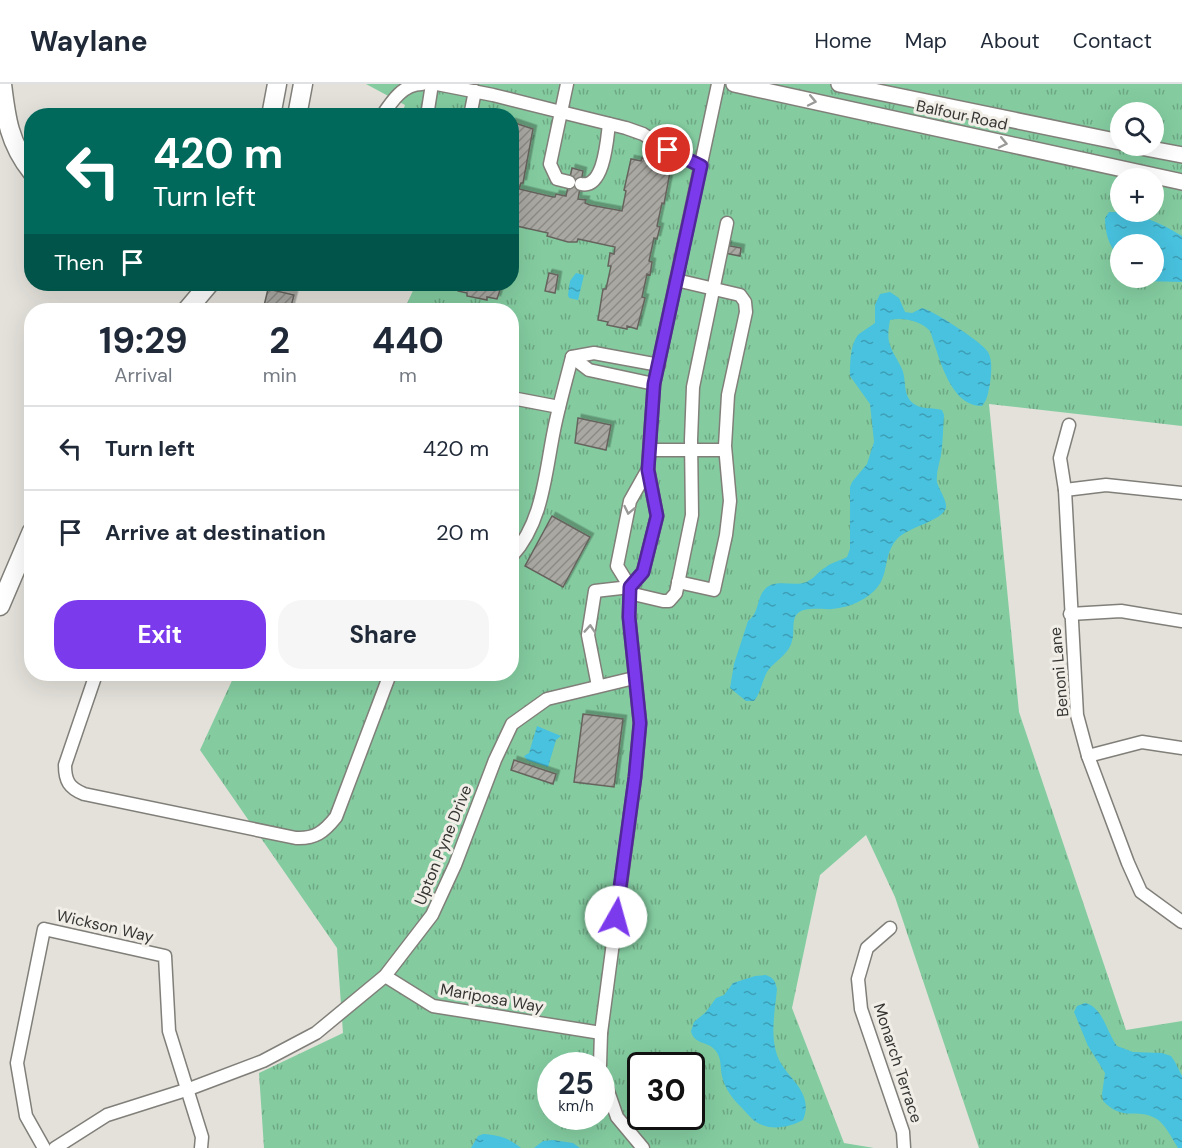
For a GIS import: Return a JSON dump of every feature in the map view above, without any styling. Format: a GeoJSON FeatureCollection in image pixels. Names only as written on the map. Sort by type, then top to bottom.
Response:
{"type":"FeatureCollection","features":[{"type":"Feature","properties":{"kind":"highway"},"geometry":{"type":"LineString","coordinates":[[2,84],[7,126],[15,146],[24,159]]}},
{"type":"Feature","properties":{"kind":"highway"},"geometry":{"type":"LineString","coordinates":[[274,108],[278,84]]}},
{"type":"Feature","properties":{"kind":"highway"},"geometry":{"type":"LineString","coordinates":[[298,108],[303,84]]}},
{"type":"Feature","properties":{"kind":"highway"},"geometry":{"type":"LineString","coordinates":[[193,303],[203,291]]}},
{"type":"Feature","properties":{"kind":"highway"},"geometry":{"type":"LineString","coordinates":[[0,606],[24,550]]}},
{"type":"Feature","properties":{"kind":"main road","name":"Balfour Road"},"geometry":{"type":"LineString","coordinates":[[734,84],[1182,182]]}},
{"type":"Feature","properties":{"kind":"main road","name":"Balfour Road"},"geometry":{"type":"LineString","coordinates":[[839,84],[1110,140]]}},
{"type":"Feature","properties":{"kind":"main road"},"geometry":{"type":"LineString","coordinates":[[1164,152],[1182,155]]}},
{"type":"Feature","properties":{"kind":"street"},"geometry":{"type":"LineString","coordinates":[[388,108],[399,93],[413,84],[422,84]]}},
{"type":"Feature","properties":{"kind":"street"},"geometry":{"type":"LineString","coordinates":[[428,108],[432,84]]}},
{"type":"Feature","properties":{"kind":"street"},"geometry":{"type":"LineString","coordinates":[[437,84],[475,91],[643,134],[668,150],[701,166]]}},
{"type":"Feature","properties":{"kind":"street"},"geometry":{"type":"LineString","coordinates":[[567,84],[550,164],[557,179],[586,185],[594,181],[603,165],[609,124]]}},
{"type":"Feature","properties":{"kind":"street"},"geometry":{"type":"LineString","coordinates":[[629,590],[643,572],[657,516],[648,470],[654,384],[718,84]]}},
{"type":"Feature","properties":{"kind":"street"},"geometry":{"type":"LineString","coordinates":[[472,108],[475,91]]}},
{"type":"Feature","properties":{"kind":"street"},"geometry":{"type":"LineString","coordinates":[[598,687],[588,635],[595,591],[629,590],[669,601],[675,593],[692,514],[693,387],[727,223]]}},
{"type":"Feature","properties":{"kind":"street"},"geometry":{"type":"LineString","coordinates":[[676,280],[740,296],[745,302],[746,312],[728,395],[725,450],[730,501],[726,535],[714,590],[678,582]]}},
{"type":"Feature","properties":{"kind":"street"},"geometry":{"type":"LineString","coordinates":[[572,357],[594,353],[659,365]]}},
{"type":"Feature","properties":{"kind":"street"},"geometry":{"type":"LineString","coordinates":[[604,373],[608,356]]}},
{"type":"Feature","properties":{"kind":"street"},"geometry":{"type":"LineString","coordinates":[[572,357],[589,370],[654,384]]}},
{"type":"Feature","properties":{"kind":"street"},"geometry":{"type":"LineString","coordinates":[[519,548],[537,515],[559,407],[572,357]]}},
{"type":"Feature","properties":{"kind":"street"},"geometry":{"type":"LineString","coordinates":[[519,399],[559,407]]}},
{"type":"Feature","properties":{"kind":"street","name":"Benoni Lane"},"geometry":{"type":"LineString","coordinates":[[1069,425],[1060,458],[1065,490],[1077,715],[1088,756],[1141,892],[1182,922]]}},
{"type":"Feature","properties":{"kind":"street"},"geometry":{"type":"LineString","coordinates":[[650,450],[725,450]]}},
{"type":"Feature","properties":{"kind":"street"},"geometry":{"type":"LineString","coordinates":[[600,1052],[640,723],[634,678],[629,590],[617,566],[630,501],[648,470]]}},
{"type":"Feature","properties":{"kind":"street"},"geometry":{"type":"LineString","coordinates":[[1065,490],[1106,485],[1182,492]]}},
{"type":"Feature","properties":{"kind":"street"},"geometry":{"type":"LineString","coordinates":[[1070,614],[1121,611],[1182,621]]}},
{"type":"Feature","properties":{"kind":"street","name":"Upton Pyne Drive"},"geometry":{"type":"LineString","coordinates":[[55,1148],[107,1115],[189,1089],[263,1061],[316,1033],[385,976],[432,915],[455,865],[495,760],[512,724],[547,699],[634,678]]}},
{"type":"Feature","properties":{"kind":"street"},"geometry":{"type":"LineString","coordinates":[[94,681],[65,765],[65,777],[68,784],[75,790],[84,794],[296,838],[308,838],[318,836],[336,817],[387,681]]}},
{"type":"Feature","properties":{"kind":"street"},"geometry":{"type":"LineString","coordinates":[[1088,756],[1142,742],[1182,748]]}},
{"type":"Feature","properties":{"kind":"street","name":"Monarch Terrace"},"geometry":{"type":"LineString","coordinates":[[890,928],[867,948],[858,979],[861,1009],[903,1132],[904,1148]]}},
{"type":"Feature","properties":{"kind":"street","name":"Wickson Way"},"geometry":{"type":"LineString","coordinates":[[44,1148],[26,1116],[17,1063],[44,929],[165,956],[169,1031],[189,1089]]}},
{"type":"Feature","properties":{"kind":"street","name":"Mariposa Way"},"geometry":{"type":"LineString","coordinates":[[385,976],[433,1006],[601,1033]]}},
{"type":"Feature","properties":{"kind":"street"},"geometry":{"type":"LineString","coordinates":[[189,1089],[202,1137],[201,1148]]}},
{"type":"Feature","properties":{"kind":"street"},"geometry":{"type":"LineString","coordinates":[[615,1111],[617,1117],[644,1148]]}},
{"type":"Feature","properties":{"kind":"green space"},"geometry":{"type":"Polygon","coordinates":[[[366,84],[1182,84],[1182,426],[989,404],[1019,712],[1126,1030],[1182,1021],[1182,1148],[979,1148],[895,897],[866,835],[820,875],[792,1008],[844,1143],[874,1148],[264,1148],[259,1073],[343,1033],[337,948],[200,750],[232,681],[519,681],[519,303],[407,303],[413,291],[519,291],[519,108],[404,108],[405,105],[366,84]]]}},
{"type":"Feature","properties":{"kind":"water"},"geometry":{"type":"Polygon","coordinates":[[[1110,212],[1110,222],[1155,222],[1182,236],[1182,282],[1164,282],[1164,234],[1110,234],[1110,242],[1105,218],[1110,212]]]}},
{"type":"Feature","properties":{"kind":"water"},"geometry":{"type":"Polygon","coordinates":[[[576,273],[584,275],[578,300],[569,298],[568,295],[570,281],[576,273]]]}},
{"type":"Feature","properties":{"kind":"water"},"geometry":{"type":"Polygon","coordinates":[[[890,292],[899,298],[905,312],[912,313],[922,308],[928,310],[957,327],[984,347],[990,356],[991,363],[987,398],[982,406],[971,404],[953,389],[930,331],[912,321],[890,320],[889,341],[902,369],[906,392],[910,400],[917,406],[942,410],[944,415],[942,450],[937,479],[946,508],[938,517],[897,539],[888,555],[882,580],[870,595],[845,607],[809,609],[797,614],[790,646],[767,672],[754,701],[746,701],[730,688],[734,664],[748,621],[752,618],[763,592],[774,584],[806,582],[828,565],[847,557],[850,549],[850,487],[867,464],[874,442],[870,404],[850,376],[851,354],[859,334],[875,323],[875,305],[880,294],[890,292]]]}},
{"type":"Feature","properties":{"kind":"water"},"geometry":{"type":"Polygon","coordinates":[[[537,726],[561,736],[556,740],[548,767],[527,760],[524,756],[529,753],[537,726]]]}},
{"type":"Feature","properties":{"kind":"water"},"geometry":{"type":"Polygon","coordinates":[[[766,975],[774,980],[777,989],[773,1031],[777,1055],[798,1085],[806,1110],[803,1120],[781,1127],[769,1127],[751,1118],[729,1093],[722,1076],[717,1053],[712,1047],[695,1039],[691,1031],[694,1022],[706,1012],[716,998],[724,995],[733,983],[766,975]]]}},
{"type":"Feature","properties":{"kind":"water"},"geometry":{"type":"Polygon","coordinates":[[[1085,1003],[1091,1005],[1100,1015],[1117,1046],[1133,1052],[1162,1053],[1171,1056],[1182,1076],[1182,1148],[1178,1148],[1159,1120],[1148,1115],[1117,1111],[1103,1101],[1105,1073],[1088,1046],[1074,1012],[1077,1006],[1085,1003]]]}},
{"type":"Feature","properties":{"kind":"water"},"geometry":{"type":"Polygon","coordinates":[[[483,1134],[504,1138],[521,1148],[471,1148],[478,1136],[483,1134]]]}},
{"type":"Feature","properties":{"kind":"water"},"geometry":{"type":"Polygon","coordinates":[[[543,1141],[573,1143],[580,1148],[534,1148],[543,1141]]]}},
{"type":"Feature","properties":{"kind":"building"},"geometry":{"type":"Polygon","coordinates":[[[519,124],[533,129],[523,183],[519,189],[519,124]]]}},
{"type":"Feature","properties":{"kind":"building"},"geometry":{"type":"Polygon","coordinates":[[[642,158],[671,167],[657,226],[660,227],[657,239],[654,238],[649,261],[652,262],[650,275],[647,274],[642,297],[645,298],[637,329],[607,325],[608,322],[598,320],[603,289],[606,289],[611,266],[608,266],[610,253],[614,254],[615,247],[578,239],[577,242],[568,242],[547,236],[548,233],[519,227],[519,189],[553,197],[556,194],[566,196],[572,168],[583,171],[578,199],[586,200],[585,203],[590,205],[622,211],[631,159],[641,161],[642,158]]]}},
{"type":"Feature","properties":{"kind":"building"},"geometry":{"type":"Polygon","coordinates":[[[725,245],[741,248],[740,256],[724,253],[725,245]]]}},
{"type":"Feature","properties":{"kind":"building"},"geometry":{"type":"Polygon","coordinates":[[[549,273],[558,275],[555,293],[545,291],[549,273]]]}},
{"type":"Feature","properties":{"kind":"building"},"geometry":{"type":"Polygon","coordinates":[[[268,291],[294,295],[292,303],[265,303],[268,291]]]}},
{"type":"Feature","properties":{"kind":"building"},"geometry":{"type":"Polygon","coordinates":[[[458,291],[500,291],[497,299],[487,297],[487,300],[467,296],[467,293],[458,291]]]}},
{"type":"Feature","properties":{"kind":"building"},"geometry":{"type":"Polygon","coordinates":[[[578,418],[611,425],[606,450],[575,443],[578,418]]]}},
{"type":"Feature","properties":{"kind":"building"},"geometry":{"type":"Polygon","coordinates":[[[552,516],[590,537],[563,587],[525,566],[552,516]]]}},
{"type":"Feature","properties":{"kind":"building"},"geometry":{"type":"Polygon","coordinates":[[[583,714],[623,719],[614,787],[574,782],[583,714]]]}},
{"type":"Feature","properties":{"kind":"building"},"geometry":{"type":"Polygon","coordinates":[[[514,760],[556,774],[553,784],[511,770],[514,760]]]}},
{"type":"Feature","properties":{"kind":"route"},"geometry":{"type":"LineString","coordinates":[[616,917],[640,723],[629,617],[630,587],[643,572],[657,516],[648,470],[654,384],[701,166],[668,150]]}}]}
